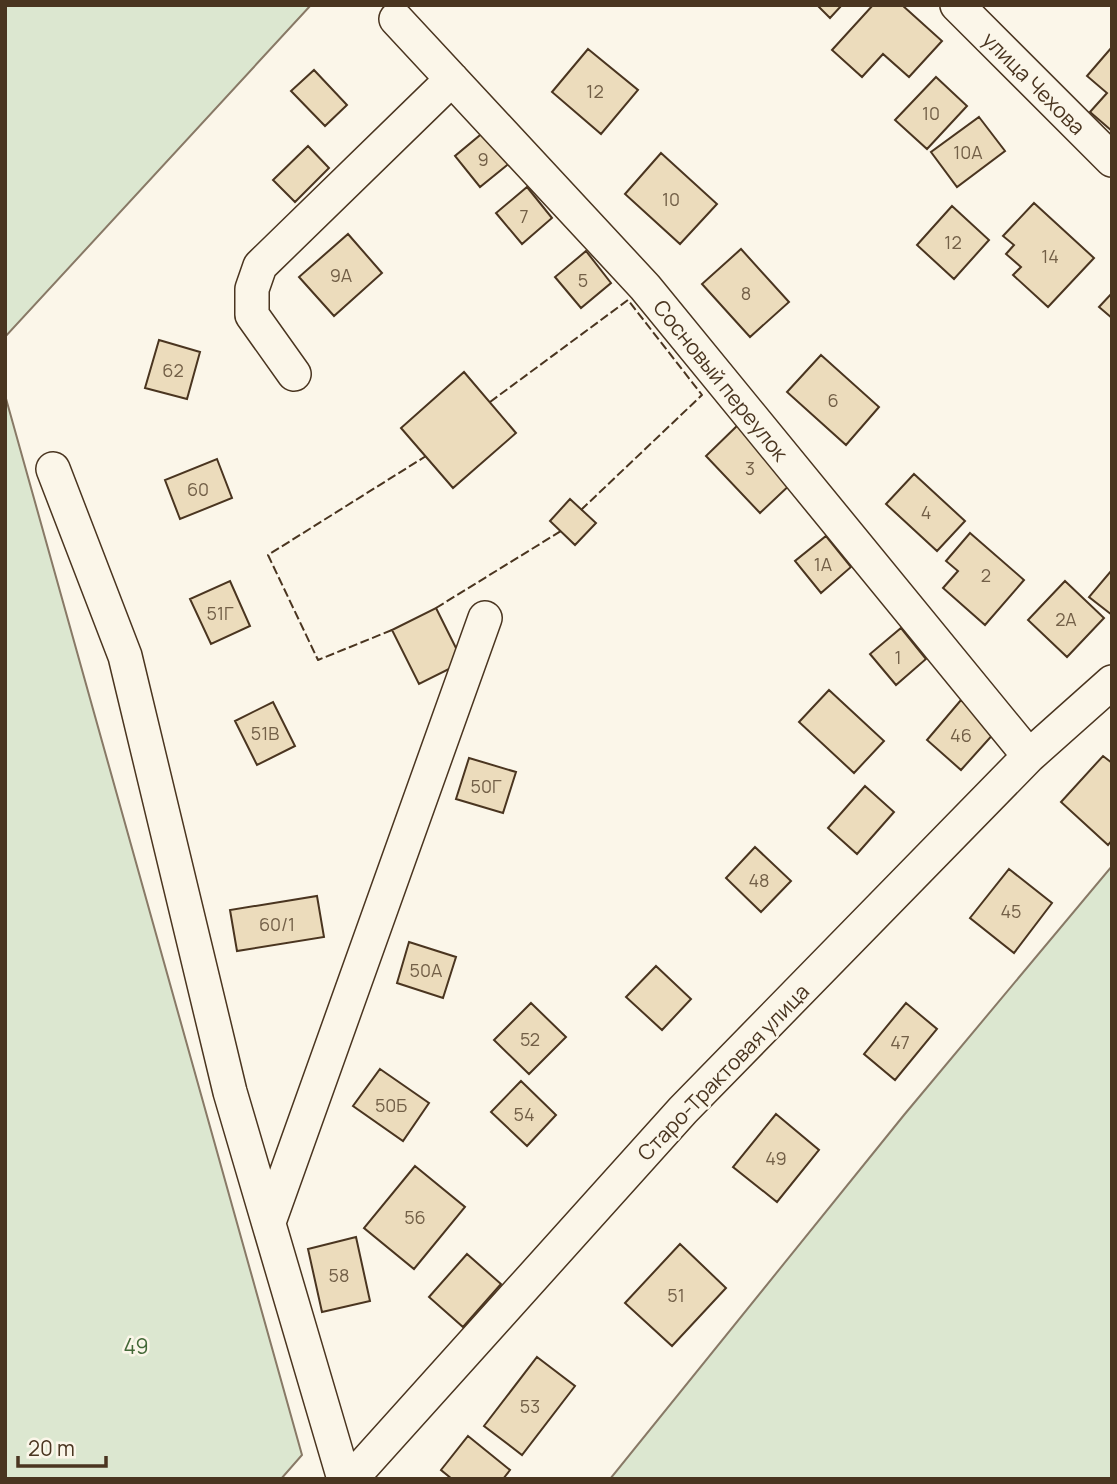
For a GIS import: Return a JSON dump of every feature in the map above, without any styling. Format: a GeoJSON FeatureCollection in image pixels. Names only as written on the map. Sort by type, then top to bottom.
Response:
{"type":"FeatureCollection","features":[{"type":"Feature","properties":{"kind":"street","name":"улица Чехова"},"geometry":{"type":"LineString","coordinates":[[957,5],[1112,160]]}},
{"type":"Feature","properties":{"kind":"street","name":"Сосновый переулок"},"geometry":{"type":"LineString","coordinates":[[396,19],[645,287],[1029,757]]}},
{"type":"Feature","properties":{"kind":"street"},"geometry":{"type":"LineString","coordinates":[[294,374],[252,315],[252,289],[260,266],[452,79]]}},
{"type":"Feature","properties":{"kind":"street"},"geometry":{"type":"LineString","coordinates":[[53,469],[125,656],[230,1092],[344,1479]]}},
{"type":"Feature","properties":{"kind":"street"},"geometry":{"type":"LineString","coordinates":[[269,1222],[485,618]]}},
{"type":"Feature","properties":{"kind":"street","name":"Старо-Трактовая улица"},"geometry":{"type":"LineString","coordinates":[[351,1479],[683,1110],[1029,757],[1112,682]]}},
{"type":"Feature","properties":{"kind":"green space"},"geometry":{"type":"Polygon","coordinates":[[[5,5],[311,5],[5,337],[5,5]]]}},
{"type":"Feature","properties":{"kind":"green space","name":"49"},"geometry":{"type":"Polygon","coordinates":[[[5,395],[302,1455],[281,1479],[5,1479],[5,395]]]}},
{"type":"Feature","properties":{"kind":"green space"},"geometry":{"type":"Polygon","coordinates":[[[1112,866],[1112,1479],[610,1479],[904,1115],[1112,866]]]}},
{"type":"Feature","properties":{"kind":"building"},"geometry":{"type":"Polygon","coordinates":[[[817,5],[842,5],[830,18],[817,5]]]}},
{"type":"Feature","properties":{"kind":"building"},"geometry":{"type":"Polygon","coordinates":[[[873,5],[902,5],[942,41],[909,77],[883,54],[862,77],[832,50],[873,5]]]}},
{"type":"Feature","properties":{"kind":"building"},"geometry":{"type":"Polygon","coordinates":[[[1112,47],[1112,131],[1090,112],[1107,93],[1087,76],[1112,47]]]}},
{"type":"Feature","properties":{"kind":"building"},"geometry":{"type":"Polygon","coordinates":[[[588,49],[638,90],[601,134],[552,92],[588,49]]]}},
{"type":"Feature","properties":{"kind":"building"},"geometry":{"type":"Polygon","coordinates":[[[314,70],[347,105],[325,126],[291,91],[314,70]]]}},
{"type":"Feature","properties":{"kind":"building"},"geometry":{"type":"Polygon","coordinates":[[[936,77],[967,106],[927,149],[895,120],[936,77]]]}},
{"type":"Feature","properties":{"kind":"building"},"geometry":{"type":"Polygon","coordinates":[[[979,117],[1005,151],[957,187],[931,152],[979,117]]]}},
{"type":"Feature","properties":{"kind":"building"},"geometry":{"type":"Polygon","coordinates":[[[485,131],[511,162],[480,187],[455,156],[485,131]]]}},
{"type":"Feature","properties":{"kind":"building"},"geometry":{"type":"Polygon","coordinates":[[[308,146],[329,168],[295,202],[273,180],[308,146]]]}},
{"type":"Feature","properties":{"kind":"building"},"geometry":{"type":"Polygon","coordinates":[[[661,153],[717,204],[680,244],[625,194],[661,153]]]}},
{"type":"Feature","properties":{"kind":"building"},"geometry":{"type":"Polygon","coordinates":[[[527,187],[552,218],[522,244],[496,213],[527,187]]]}},
{"type":"Feature","properties":{"kind":"building"},"geometry":{"type":"Polygon","coordinates":[[[1034,203],[1094,258],[1048,307],[1013,275],[1021,267],[1006,254],[1014,245],[1003,236],[1034,203]]]}},
{"type":"Feature","properties":{"kind":"building"},"geometry":{"type":"Polygon","coordinates":[[[952,206],[989,240],[954,279],[917,245],[952,206]]]}},
{"type":"Feature","properties":{"kind":"building"},"geometry":{"type":"Polygon","coordinates":[[[348,234],[382,273],[334,316],[299,277],[348,234]]]}},
{"type":"Feature","properties":{"kind":"building"},"geometry":{"type":"Polygon","coordinates":[[[741,249],[789,302],[750,337],[702,284],[741,249]]]}},
{"type":"Feature","properties":{"kind":"building"},"geometry":{"type":"Polygon","coordinates":[[[586,251],[611,283],[581,308],[555,277],[586,251]]]}},
{"type":"Feature","properties":{"kind":"building"},"geometry":{"type":"Polygon","coordinates":[[[1112,293],[1112,318],[1099,307],[1112,293]]]}},
{"type":"Feature","properties":{"kind":"building"},"geometry":{"type":"Polygon","coordinates":[[[159,340],[200,352],[187,399],[145,388],[159,340]]]}},
{"type":"Feature","properties":{"kind":"building"},"geometry":{"type":"Polygon","coordinates":[[[821,355],[879,407],[846,445],[787,392],[821,355]]]}},
{"type":"Feature","properties":{"kind":"building"},"geometry":{"type":"Polygon","coordinates":[[[464,372],[516,433],[453,488],[401,428],[464,372]]]}},
{"type":"Feature","properties":{"kind":"building"},"geometry":{"type":"Polygon","coordinates":[[[740,423],[795,480],[760,513],[706,456],[740,423]]]}},
{"type":"Feature","properties":{"kind":"building"},"geometry":{"type":"Polygon","coordinates":[[[217,459],[232,498],[180,519],[165,480],[217,459]]]}},
{"type":"Feature","properties":{"kind":"building"},"geometry":{"type":"Polygon","coordinates":[[[914,474],[965,521],[937,551],[886,504],[914,474]]]}},
{"type":"Feature","properties":{"kind":"building"},"geometry":{"type":"Polygon","coordinates":[[[570,499],[596,523],[575,545],[550,521],[570,499]]]}},
{"type":"Feature","properties":{"kind":"building"},"geometry":{"type":"Polygon","coordinates":[[[970,533],[1024,580],[985,625],[943,588],[958,571],[946,561],[970,533]]]}},
{"type":"Feature","properties":{"kind":"building"},"geometry":{"type":"Polygon","coordinates":[[[826,536],[851,567],[821,593],[795,561],[826,536]]]}},
{"type":"Feature","properties":{"kind":"building"},"geometry":{"type":"Polygon","coordinates":[[[1112,571],[1112,615],[1089,597],[1112,571]]]}},
{"type":"Feature","properties":{"kind":"building"},"geometry":{"type":"Polygon","coordinates":[[[230,581],[250,626],[211,644],[190,599],[230,581]]]}},
{"type":"Feature","properties":{"kind":"building"},"geometry":{"type":"Polygon","coordinates":[[[1065,581],[1104,618],[1067,657],[1028,620],[1065,581]]]}},
{"type":"Feature","properties":{"kind":"building"},"geometry":{"type":"Polygon","coordinates":[[[436,608],[463,662],[419,684],[392,630],[436,608]]]}},
{"type":"Feature","properties":{"kind":"building"},"geometry":{"type":"Polygon","coordinates":[[[901,628],[926,659],[896,685],[870,654],[901,628]]]}},
{"type":"Feature","properties":{"kind":"building"},"geometry":{"type":"Polygon","coordinates":[[[829,690],[884,741],[854,773],[799,722],[829,690]]]}},
{"type":"Feature","properties":{"kind":"building"},"geometry":{"type":"Polygon","coordinates":[[[961,700],[996,731],[961,770],[927,740],[961,700]]]}},
{"type":"Feature","properties":{"kind":"building"},"geometry":{"type":"Polygon","coordinates":[[[273,702],[295,746],[257,765],[235,721],[273,702]]]}},
{"type":"Feature","properties":{"kind":"building"},"geometry":{"type":"Polygon","coordinates":[[[1103,756],[1112,763],[1112,840],[1108,845],[1061,802],[1103,756]]]}},
{"type":"Feature","properties":{"kind":"building"},"geometry":{"type":"Polygon","coordinates":[[[469,758],[516,772],[503,813],[456,799],[469,758]]]}},
{"type":"Feature","properties":{"kind":"building"},"geometry":{"type":"Polygon","coordinates":[[[865,786],[894,812],[857,854],[828,828],[865,786]]]}},
{"type":"Feature","properties":{"kind":"building"},"geometry":{"type":"Polygon","coordinates":[[[755,847],[791,881],[761,912],[726,878],[755,847]]]}},
{"type":"Feature","properties":{"kind":"building"},"geometry":{"type":"Polygon","coordinates":[[[1009,869],[1052,903],[1014,953],[970,918],[1009,869]]]}},
{"type":"Feature","properties":{"kind":"building"},"geometry":{"type":"Polygon","coordinates":[[[317,896],[324,937],[237,951],[230,910],[317,896]]]}},
{"type":"Feature","properties":{"kind":"building"},"geometry":{"type":"Polygon","coordinates":[[[409,942],[456,957],[443,998],[397,983],[409,942]]]}},
{"type":"Feature","properties":{"kind":"building"},"geometry":{"type":"Polygon","coordinates":[[[656,966],[691,999],[662,1030],[626,997],[656,966]]]}},
{"type":"Feature","properties":{"kind":"building"},"geometry":{"type":"Polygon","coordinates":[[[531,1003],[566,1037],[529,1074],[494,1040],[531,1003]]]}},
{"type":"Feature","properties":{"kind":"building"},"geometry":{"type":"Polygon","coordinates":[[[906,1003],[937,1029],[895,1080],[864,1054],[906,1003]]]}},
{"type":"Feature","properties":{"kind":"building"},"geometry":{"type":"Polygon","coordinates":[[[380,1069],[429,1103],[403,1141],[353,1106],[380,1069]]]}},
{"type":"Feature","properties":{"kind":"building"},"geometry":{"type":"Polygon","coordinates":[[[521,1081],[556,1115],[527,1146],[491,1112],[521,1081]]]}},
{"type":"Feature","properties":{"kind":"building"},"geometry":{"type":"Polygon","coordinates":[[[776,1114],[819,1150],[777,1202],[733,1167],[776,1114]]]}},
{"type":"Feature","properties":{"kind":"building"},"geometry":{"type":"Polygon","coordinates":[[[415,1166],[465,1207],[414,1269],[364,1228],[415,1166]]]}},
{"type":"Feature","properties":{"kind":"building"},"geometry":{"type":"Polygon","coordinates":[[[356,1237],[370,1301],[322,1312],[308,1249],[356,1237]]]}},
{"type":"Feature","properties":{"kind":"building"},"geometry":{"type":"Polygon","coordinates":[[[680,1244],[726,1288],[672,1346],[625,1303],[680,1244]]]}},
{"type":"Feature","properties":{"kind":"building"},"geometry":{"type":"Polygon","coordinates":[[[467,1254],[501,1284],[463,1327],[429,1297],[467,1254]]]}},
{"type":"Feature","properties":{"kind":"building"},"geometry":{"type":"Polygon","coordinates":[[[537,1357],[575,1386],[522,1455],[484,1426],[537,1357]]]}},
{"type":"Feature","properties":{"kind":"building"},"geometry":{"type":"Polygon","coordinates":[[[468,1436],[510,1470],[503,1479],[452,1479],[441,1470],[468,1436]]]}},
{"type":"Feature","properties":{"kind":"fence"},"geometry":{"type":"LineString","coordinates":[[490,402],[628,300],[702,395],[581,510]]}},
{"type":"Feature","properties":{"kind":"fence"},"geometry":{"type":"LineString","coordinates":[[392,630],[318,660],[268,555],[426,456]]}},
{"type":"Feature","properties":{"kind":"fence"},"geometry":{"type":"LineString","coordinates":[[436,608],[561,531]]}}]}
